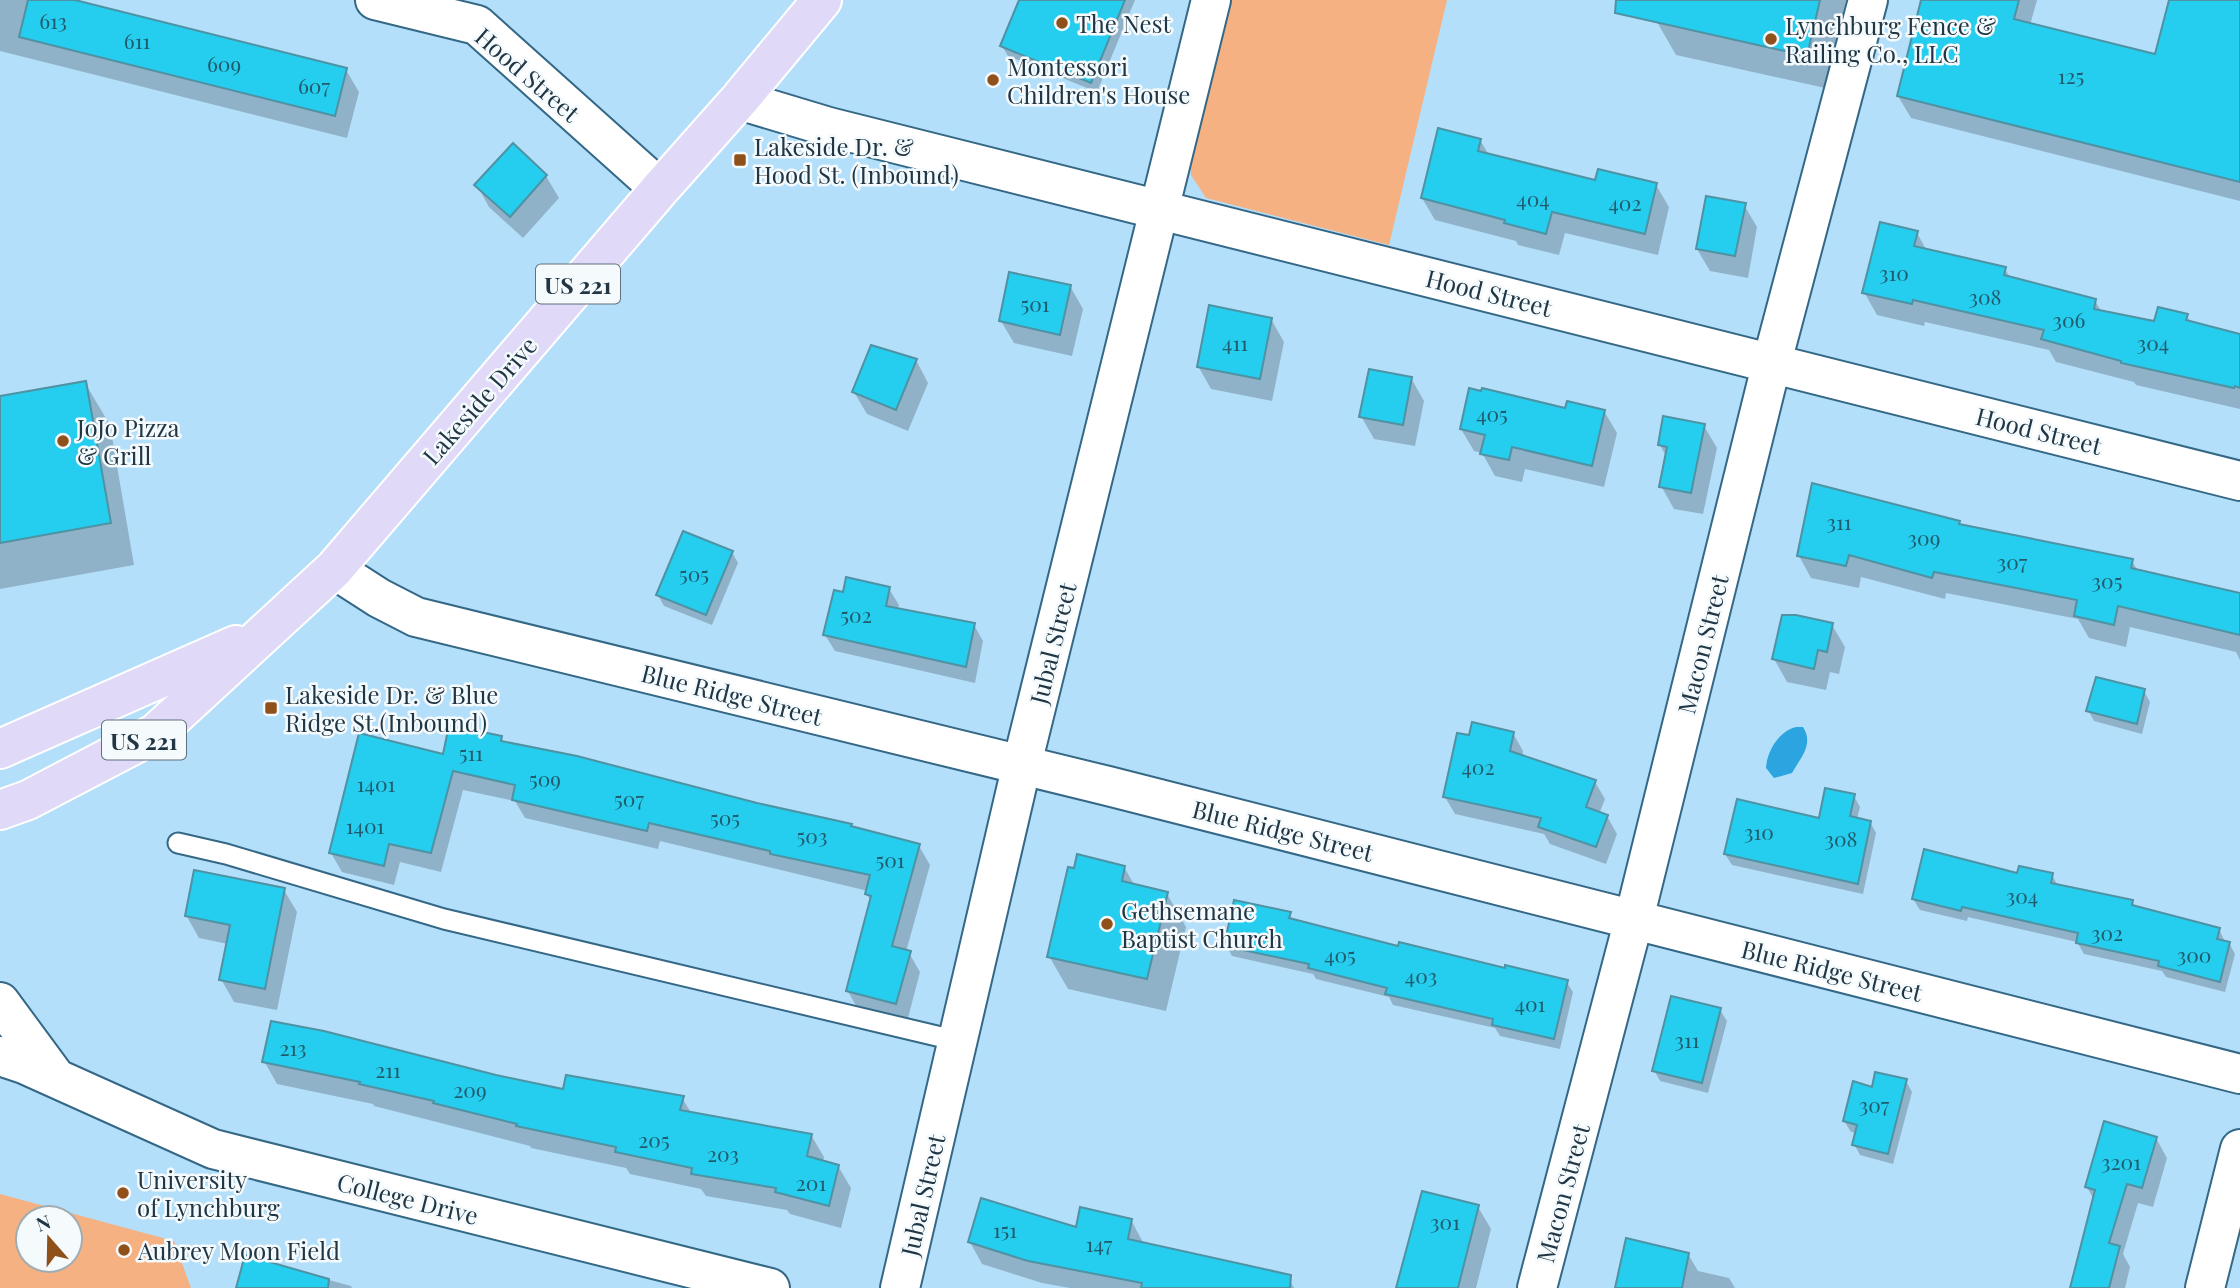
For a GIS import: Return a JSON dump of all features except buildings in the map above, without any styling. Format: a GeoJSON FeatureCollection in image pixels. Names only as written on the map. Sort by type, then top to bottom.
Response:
{"type":"FeatureCollection","features":[{"type":"Feature","properties":{"kind":"main road","name":"Lakeside Drive"},"geometry":{"type":"LineString","coordinates":[[0,810],[28,800],[156,733],[334,569],[822,0]]}},
{"type":"Feature","properties":{"kind":"main road","name":"Lakeside Drive"},"geometry":{"type":"LineString","coordinates":[[0,749],[263,633]]}},
{"type":"Feature","properties":{"kind":"street","name":"Hood Street"},"geometry":{"type":"LineString","coordinates":[[375,0],[477,25],[660,189]]}},
{"type":"Feature","properties":{"kind":"street","name":"Jubal Street"},"geometry":{"type":"LineString","coordinates":[[900,1288],[1022,764],[1211,0]]}},
{"type":"Feature","properties":{"kind":"street","name":"Macon Street"},"geometry":{"type":"LineString","coordinates":[[1537,1288],[1634,919],[1772,362],[1868,0]]}},
{"type":"Feature","properties":{"kind":"street","name":"Hood Street"},"geometry":{"type":"LineString","coordinates":[[739,100],[829,127],[2240,481]]}},
{"type":"Feature","properties":{"kind":"street","name":"Blue Ridge Street"},"geometry":{"type":"LineString","coordinates":[[334,569],[379,598],[416,617],[1022,764],[2240,1074]]}},
{"type":"Feature","properties":{"kind":"street","name":"College Drive"},"geometry":{"type":"LineString","coordinates":[[0,1002],[57,1079]]}},
{"type":"Feature","properties":{"kind":"street","name":"College Drive"},"geometry":{"type":"LineString","coordinates":[[0,1056],[24,1064],[213,1149],[770,1288]]}},
{"type":"Feature","properties":{"kind":"street"},"geometry":{"type":"LineString","coordinates":[[2205,1288],[2240,1149]]}},
{"type":"Feature","properties":{"kind":"lane"},"geometry":{"type":"LineString","coordinates":[[178,843],[226,854],[444,919],[958,1041]]}},
{"type":"Feature","properties":{"kind":"path"},"geometry":{"type":"LineString","coordinates":[[95,433],[119,429]]}},
{"type":"Feature","properties":{"kind":"shaded area"},"geometry":{"type":"Polygon","coordinates":[[[1223,0],[1447,0],[1389,245],[1206,198],[1191,175],[1190,155],[1223,0]]]}},
{"type":"Feature","properties":{"kind":"shaded area","name":"Aubrey Moon Field"},"geometry":{"type":"Polygon","coordinates":[[[0,1194],[37,1204],[14,1204],[14,1274],[84,1274],[84,1217],[174,1241],[191,1288],[0,1288],[0,1194]]]}},
{"type":"Feature","properties":{"kind":"water"},"geometry":{"type":"Polygon","coordinates":[[[1796,727],[1803,727],[1806,733],[1805,750],[1792,773],[1774,778],[1766,768],[1771,749],[1779,737],[1796,727]]]}},
{"type":"Feature","properties":{"kind":"place","name":"The Nest"},"geometry":{"type":"Point","coordinates":[1062,23]}},
{"type":"Feature","properties":{"kind":"place","name":"Lynchburg Fence & Railing Co., LLC"},"geometry":{"type":"Point","coordinates":[1771,39]}},
{"type":"Feature","properties":{"kind":"place","name":"Montessori Children's House"},"geometry":{"type":"Point","coordinates":[993,80]}},
{"type":"Feature","properties":{"kind":"place","name":"Lakeside Dr. & Hood St. (Inbound)"},"geometry":{"type":"Point","coordinates":[740,160]}},
{"type":"Feature","properties":{"kind":"place","name":"JoJo Pizza & Grill"},"geometry":{"type":"Point","coordinates":[63,441]}},
{"type":"Feature","properties":{"kind":"place","name":"Lakeside Dr. & Blue Ridge St.(Inbound)"},"geometry":{"type":"Point","coordinates":[271,708]}},
{"type":"Feature","properties":{"kind":"place","name":"Gethsemane Baptist Church"},"geometry":{"type":"Point","coordinates":[1107,924]}},
{"type":"Feature","properties":{"kind":"place","name":"University of Lynchburg"},"geometry":{"type":"Point","coordinates":[123,1193]}},
{"type":"Feature","properties":{"kind":"place","name":"Aubrey Moon Field"},"geometry":{"type":"Point","coordinates":[124,1250]}}]}
